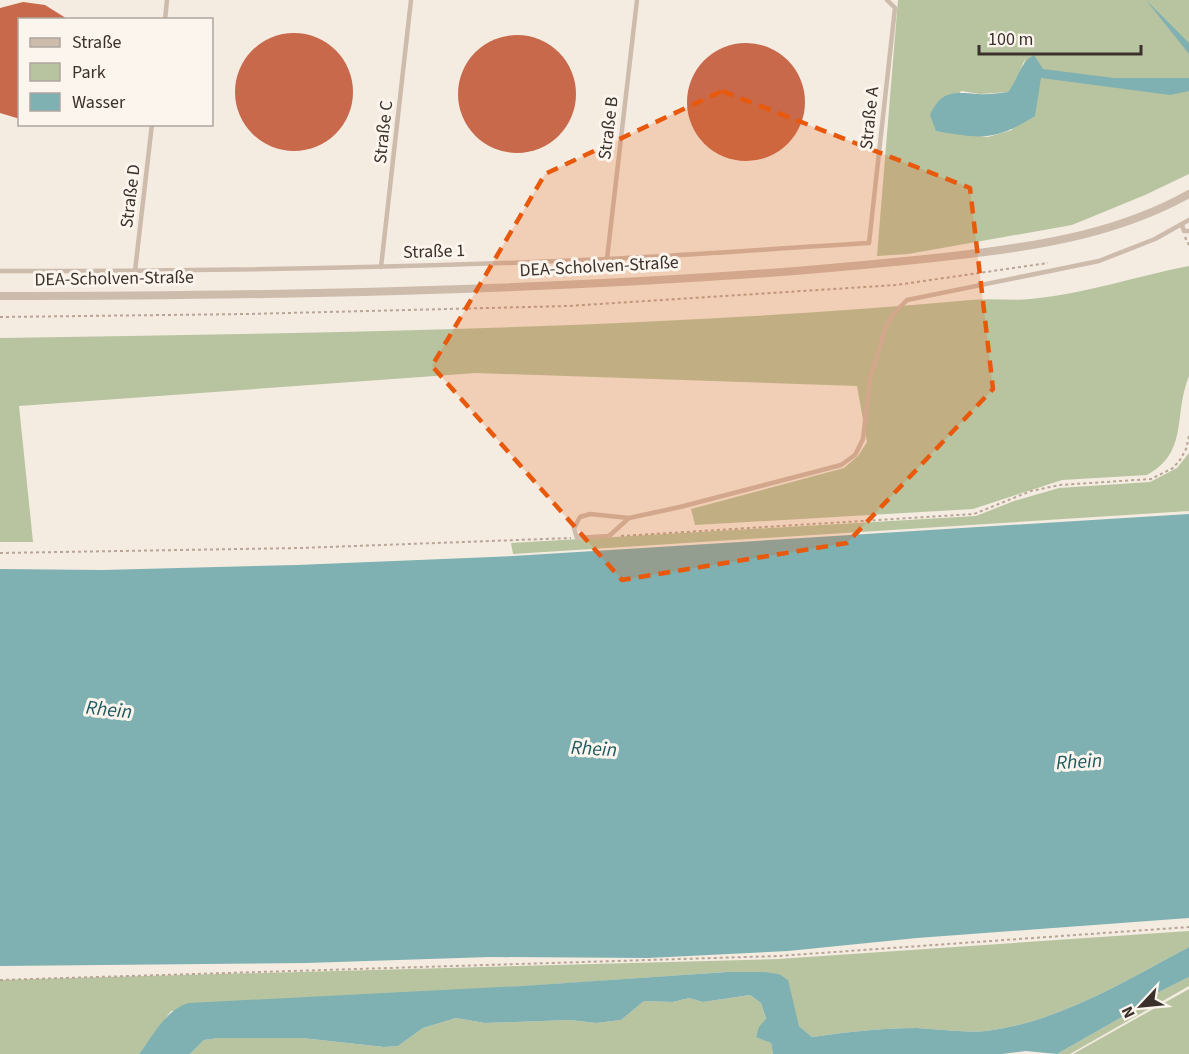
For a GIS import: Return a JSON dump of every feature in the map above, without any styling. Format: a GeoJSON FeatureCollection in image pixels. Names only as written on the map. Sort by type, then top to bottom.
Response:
{"type":"FeatureCollection","features":[{"type":"Feature","properties":{"kind":"street","name":"DEA-Scholven-Straße"},"geometry":{"type":"LineString","coordinates":[[0,296],[552,285],[694,278],[903,262],[1019,248],[1112,228],[1150,214],[1189,194]]}},
{"type":"Feature","properties":{"kind":"lane"},"geometry":{"type":"LineString","coordinates":[[165,18],[167,0]]}},
{"type":"Feature","properties":{"kind":"lane","name":"Straße C"},"geometry":{"type":"LineString","coordinates":[[381,267],[411,0]]}},
{"type":"Feature","properties":{"kind":"lane","name":"Straße B"},"geometry":{"type":"LineString","coordinates":[[607,259],[637,0]]}},
{"type":"Feature","properties":{"kind":"lane","name":"Straße A"},"geometry":{"type":"LineString","coordinates":[[868,243],[895,8],[887,0]]}},
{"type":"Feature","properties":{"kind":"lane","name":"Straße D"},"geometry":{"type":"LineString","coordinates":[[135,271],[152,126]]}},
{"type":"Feature","properties":{"kind":"lane"},"geometry":{"type":"LineString","coordinates":[[629,518],[609,536],[577,538],[574,528],[580,517],[590,514],[629,518],[841,465],[855,454],[863,439],[870,379],[886,326],[895,312],[908,300],[1099,261],[1155,239],[1189,220]]}},
{"type":"Feature","properties":{"kind":"lane"},"geometry":{"type":"LineString","coordinates":[[1182,225],[1184,231],[1189,231]]}},
{"type":"Feature","properties":{"kind":"lane","name":"Straße 1"},"geometry":{"type":"LineString","coordinates":[[0,271],[381,267],[607,259],[868,243]]}},
{"type":"Feature","properties":{"kind":"path"},"geometry":{"type":"LineString","coordinates":[[0,317],[568,306],[896,285],[1050,262]]}},
{"type":"Feature","properties":{"kind":"path"},"geometry":{"type":"LineString","coordinates":[[609,536],[974,514],[1031,491],[1060,485],[1151,479],[1173,468],[1180,460],[1189,436]]}},
{"type":"Feature","properties":{"kind":"path"},"geometry":{"type":"LineString","coordinates":[[0,553],[301,548],[577,538]]}},
{"type":"Feature","properties":{"kind":"path"},"geometry":{"type":"LineString","coordinates":[[0,980],[778,956],[910,949],[1189,927]]}},
{"type":"Feature","properties":{"kind":"highlighted area"},"geometry":{"type":"Polygon","coordinates":[[[722,91],[970,188],[993,389],[847,543],[622,580],[432,366],[545,174],[722,91]]]}},
{"type":"Feature","properties":{"kind":"green space"},"geometry":{"type":"Polygon","coordinates":[[[898,0],[1189,0],[1189,174],[1072,225],[908,254],[877,256],[898,0]],[[1025,59],[1014,85],[1008,92],[980,94],[961,91],[936,131],[988,137],[1012,130],[1025,59]]]}},
{"type":"Feature","properties":{"kind":"green space"},"geometry":{"type":"Polygon","coordinates":[[[1189,266],[1189,376],[1184,391],[1178,432],[1169,455],[1160,466],[1147,475],[1062,480],[973,509],[695,525],[691,509],[844,468],[858,456],[867,442],[857,386],[476,373],[19,406],[33,542],[0,542],[0,338],[486,328],[850,310],[978,299],[1016,300],[1051,297],[1189,266]]]}},
{"type":"Feature","properties":{"kind":"green space"},"geometry":{"type":"Polygon","coordinates":[[[1189,453],[1189,511],[513,554],[511,543],[976,516],[1014,501],[1059,488],[1150,482],[1177,468],[1189,453]]]}},
{"type":"Feature","properties":{"kind":"green space"},"geometry":{"type":"Polygon","coordinates":[[[1189,931],[1189,947],[1116,986],[1040,1019],[986,1031],[904,1028],[812,1037],[799,1026],[779,974],[727,972],[171,1011],[139,1054],[0,1054],[0,980],[778,959],[1189,931]]]}},
{"type":"Feature","properties":{"kind":"green space"},"geometry":{"type":"Polygon","coordinates":[[[1189,977],[1189,986],[1070,1054],[1057,1054],[1122,1017],[1155,994],[1189,977]]]}},
{"type":"Feature","properties":{"kind":"green space"},"geometry":{"type":"Polygon","coordinates":[[[1189,989],[1189,1054],[1073,1054],[1189,989]]]}},
{"type":"Feature","properties":{"kind":"green space"},"geometry":{"type":"Polygon","coordinates":[[[750,995],[761,1003],[766,1020],[756,1036],[771,1043],[773,1054],[190,1054],[204,1040],[219,1038],[302,1038],[384,1047],[398,1046],[423,1028],[456,1018],[485,1023],[570,1020],[596,1023],[621,1020],[644,1001],[673,1002],[689,998],[703,1002],[750,995]]]}},
{"type":"Feature","properties":{"kind":"water"},"geometry":{"type":"Polygon","coordinates":[[[1146,0],[1189,43],[1189,54],[1146,0]]]}},
{"type":"Feature","properties":{"kind":"water"},"geometry":{"type":"Polygon","coordinates":[[[1034,55],[1043,69],[1114,78],[1189,78],[1189,91],[1170,95],[1041,78],[1035,116],[1021,124],[988,136],[965,136],[936,131],[930,115],[944,97],[955,93],[1008,92],[1025,62],[1034,55]]]}},
{"type":"Feature","properties":{"kind":"water","name":"Rhein"},"geometry":{"type":"Polygon","coordinates":[[[1189,514],[1189,918],[917,938],[788,951],[648,958],[490,957],[306,963],[0,966],[0,569],[102,570],[513,556],[1189,514]]]}},
{"type":"Feature","properties":{"kind":"water"},"geometry":{"type":"Polygon","coordinates":[[[1189,947],[1189,977],[1155,994],[1122,1017],[1057,1054],[1026,1051],[1002,1054],[773,1054],[771,1043],[756,1037],[759,1027],[766,1019],[761,1003],[750,995],[703,1002],[689,998],[673,1002],[644,1001],[621,1020],[596,1023],[570,1020],[485,1023],[456,1018],[423,1028],[398,1046],[384,1047],[302,1038],[219,1038],[204,1040],[190,1054],[139,1054],[167,1017],[173,1011],[189,1003],[522,986],[727,972],[764,972],[779,974],[788,980],[799,1026],[812,1037],[904,1028],[986,1031],[1040,1019],[1065,1009],[1116,986],[1189,947]]]}},
{"type":"Feature","properties":{"kind":"building"},"geometry":{"type":"Polygon","coordinates":[[[23,2],[45,5],[66,18],[18,18],[18,118],[0,113],[0,8],[23,2]]]}},
{"type":"Feature","properties":{"kind":"building"},"geometry":{"type":"Polygon","coordinates":[[[294,33],[316,38],[336,50],[348,70],[353,92],[348,114],[336,134],[316,146],[294,151],[272,146],[252,134],[240,114],[235,92],[240,70],[252,50],[272,38],[294,33]]]}},
{"type":"Feature","properties":{"kind":"building"},"geometry":{"type":"Polygon","coordinates":[[[517,35],[528,36],[550,45],[566,61],[575,83],[575,105],[566,127],[550,143],[528,152],[517,153],[506,152],[484,143],[468,127],[459,105],[458,94],[459,83],[468,61],[484,45],[506,36],[517,35]]]}},
{"type":"Feature","properties":{"kind":"building"},"geometry":{"type":"Polygon","coordinates":[[[746,43],[768,48],[788,60],[800,80],[805,102],[800,124],[788,144],[768,156],[746,161],[724,156],[704,144],[692,124],[687,102],[692,80],[704,60],[724,48],[746,43]]]}}]}
